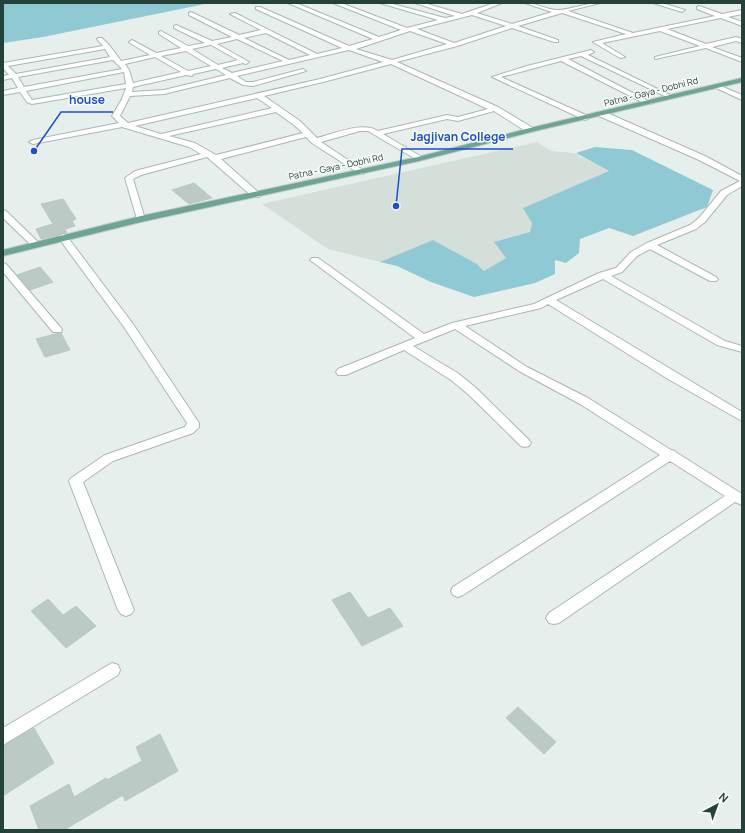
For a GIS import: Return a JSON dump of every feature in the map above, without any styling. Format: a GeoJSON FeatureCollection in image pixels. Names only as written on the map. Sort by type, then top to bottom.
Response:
{"type":"FeatureCollection","features":[{"type":"Feature","properties":{"kind":"main road","name":"Patna - Gaya - Dobhi Rd"},"geometry":{"type":"LineString","coordinates":[[3,253],[140,219],[419,159],[530,130],[740,81]]}},
{"type":"Feature","properties":{"kind":"street"},"geometry":{"type":"LineString","coordinates":[[291,3],[378,39]]}},
{"type":"Feature","properties":{"kind":"street"},"geometry":{"type":"LineString","coordinates":[[336,3],[408,30],[455,45]]}},
{"type":"Feature","properties":{"kind":"street"},"geometry":{"type":"LineString","coordinates":[[383,3],[446,21]]}},
{"type":"Feature","properties":{"kind":"street"},"geometry":{"type":"LineString","coordinates":[[418,3],[463,16]]}},
{"type":"Feature","properties":{"kind":"street"},"geometry":{"type":"LineString","coordinates":[[474,3],[488,7]]}},
{"type":"Feature","properties":{"kind":"street"},"geometry":{"type":"LineString","coordinates":[[129,94],[164,92],[316,55],[351,48],[408,30],[463,16],[499,3]]}},
{"type":"Feature","properties":{"kind":"street"},"geometry":{"type":"LineString","coordinates":[[528,3],[559,11],[635,35]]}},
{"type":"Feature","properties":{"kind":"street"},"geometry":{"type":"LineString","coordinates":[[33,142],[125,125],[321,81],[390,61],[455,45],[559,11],[597,3]]}},
{"type":"Feature","properties":{"kind":"street"},"geometry":{"type":"LineString","coordinates":[[656,3],[682,10]]}},
{"type":"Feature","properties":{"kind":"street"},"geometry":{"type":"LineString","coordinates":[[258,8],[336,44],[390,61],[495,109],[530,130]]}},
{"type":"Feature","properties":{"kind":"street"},"geometry":{"type":"LineString","coordinates":[[699,8],[742,24]]}},
{"type":"Feature","properties":{"kind":"street"},"geometry":{"type":"LineString","coordinates":[[622,57],[596,42],[742,12]]}},
{"type":"Feature","properties":{"kind":"street"},"geometry":{"type":"LineString","coordinates":[[472,13],[556,41]]}},
{"type":"Feature","properties":{"kind":"street"},"geometry":{"type":"LineString","coordinates":[[191,14],[241,37],[321,81]]}},
{"type":"Feature","properties":{"kind":"street"},"geometry":{"type":"LineString","coordinates":[[233,14],[248,25],[266,31],[316,55]]}},
{"type":"Feature","properties":{"kind":"street"},"geometry":{"type":"LineString","coordinates":[[176,27],[198,36],[260,69]]}},
{"type":"Feature","properties":{"kind":"street"},"geometry":{"type":"LineString","coordinates":[[211,33],[234,28]]}},
{"type":"Feature","properties":{"kind":"street"},"geometry":{"type":"LineString","coordinates":[[660,29],[742,60]]}},
{"type":"Feature","properties":{"kind":"street"},"geometry":{"type":"LineString","coordinates":[[3,78],[63,67],[157,56],[266,31]]}},
{"type":"Feature","properties":{"kind":"street"},"geometry":{"type":"LineString","coordinates":[[161,33],[248,84],[303,71]]}},
{"type":"Feature","properties":{"kind":"street"},"geometry":{"type":"LineString","coordinates":[[198,36],[204,35]]}},
{"type":"Feature","properties":{"kind":"street"},"geometry":{"type":"LineString","coordinates":[[100,39],[126,70],[131,85],[129,94],[116,116],[125,125],[192,145],[212,156],[256,195]]}},
{"type":"Feature","properties":{"kind":"street"},"geometry":{"type":"LineString","coordinates":[[657,58],[736,39],[742,41]]}},
{"type":"Feature","properties":{"kind":"street"},"geometry":{"type":"LineString","coordinates":[[132,42],[202,83]]}},
{"type":"Feature","properties":{"kind":"street"},"geometry":{"type":"LineString","coordinates":[[4,65],[108,47]]}},
{"type":"Feature","properties":{"kind":"street"},"geometry":{"type":"LineString","coordinates":[[585,118],[495,77],[591,52]]}},
{"type":"Feature","properties":{"kind":"street"},"geometry":{"type":"LineString","coordinates":[[582,54],[671,97]]}},
{"type":"Feature","properties":{"kind":"street"},"geometry":{"type":"LineString","coordinates":[[54,56],[83,93]]}},
{"type":"Feature","properties":{"kind":"street"},"geometry":{"type":"LineString","coordinates":[[562,59],[648,103]]}},
{"type":"Feature","properties":{"kind":"street"},"geometry":{"type":"LineString","coordinates":[[4,65],[14,76],[30,102],[131,85],[244,61]]}},
{"type":"Feature","properties":{"kind":"street"},"geometry":{"type":"LineString","coordinates":[[3,93],[126,70]]}},
{"type":"Feature","properties":{"kind":"street"},"geometry":{"type":"LineString","coordinates":[[716,86],[742,98]]}},
{"type":"Feature","properties":{"kind":"street"},"geometry":{"type":"LineString","coordinates":[[259,96],[297,123],[315,141],[360,172]]}},
{"type":"Feature","properties":{"kind":"street"},"geometry":{"type":"LineString","coordinates":[[162,135],[278,109]]}},
{"type":"Feature","properties":{"kind":"street"},"geometry":{"type":"LineString","coordinates":[[378,133],[447,117],[458,119],[495,109]]}},
{"type":"Feature","properties":{"kind":"street"},"geometry":{"type":"LineString","coordinates":[[602,114],[702,158],[742,179]]}},
{"type":"Feature","properties":{"kind":"street"},"geometry":{"type":"LineString","coordinates":[[315,141],[360,129],[370,129],[419,159]]}},
{"type":"Feature","properties":{"kind":"street"},"geometry":{"type":"LineString","coordinates":[[140,219],[129,178],[138,173],[307,134]]}},
{"type":"Feature","properties":{"kind":"street"},"geometry":{"type":"LineString","coordinates":[[342,372],[456,325],[531,308],[550,301],[602,275],[622,267],[634,254],[650,245],[693,227],[702,220],[724,193],[742,183]]}},
{"type":"Feature","properties":{"kind":"street"},"geometry":{"type":"LineString","coordinates":[[3,213],[35,244]]}},
{"type":"Feature","properties":{"kind":"street"},"geometry":{"type":"LineString","coordinates":[[63,237],[130,326],[194,423],[194,427],[189,430],[109,458],[100,463],[76,482],[126,610]]}},
{"type":"Feature","properties":{"kind":"street"},"geometry":{"type":"LineString","coordinates":[[650,245],[713,279]]}},
{"type":"Feature","properties":{"kind":"street"},"geometry":{"type":"LineString","coordinates":[[315,260],[423,339]]}},
{"type":"Feature","properties":{"kind":"street"},"geometry":{"type":"LineString","coordinates":[[3,266],[57,330]]}},
{"type":"Feature","properties":{"kind":"street"},"geometry":{"type":"LineString","coordinates":[[602,275],[721,343],[742,349]]}},
{"type":"Feature","properties":{"kind":"street"},"geometry":{"type":"LineString","coordinates":[[550,301],[742,417]]}},
{"type":"Feature","properties":{"kind":"street"},"geometry":{"type":"LineString","coordinates":[[456,325],[523,369],[584,400],[739,498],[554,618]]}},
{"type":"Feature","properties":{"kind":"street"},"geometry":{"type":"LineString","coordinates":[[405,346],[454,376],[525,443]]}},
{"type":"Feature","properties":{"kind":"street"},"geometry":{"type":"LineString","coordinates":[[458,591],[671,454]]}},
{"type":"Feature","properties":{"kind":"street"},"geometry":{"type":"LineString","coordinates":[[3,737],[112,670]]}},
{"type":"Feature","properties":{"kind":"shaded area"},"geometry":{"type":"Polygon","coordinates":[[[537,142],[551,151],[574,153],[609,171],[523,208],[532,223],[530,232],[495,242],[506,258],[484,271],[477,264],[433,240],[380,262],[328,249],[262,204],[537,142]]]}},
{"type":"Feature","properties":{"kind":"water"},"geometry":{"type":"Polygon","coordinates":[[[3,3],[210,3],[43,37],[3,43],[3,3]]]}},
{"type":"Feature","properties":{"kind":"water"},"geometry":{"type":"Polygon","coordinates":[[[595,147],[632,150],[713,190],[707,207],[633,236],[609,228],[580,239],[579,253],[566,263],[555,260],[555,274],[535,283],[474,297],[431,282],[397,266],[380,262],[433,240],[477,264],[484,271],[506,258],[494,242],[530,232],[532,223],[523,208],[609,171],[576,153],[595,147]]]}},
{"type":"Feature","properties":{"kind":"building"},"geometry":{"type":"Polygon","coordinates":[[[194,183],[212,198],[189,204],[172,190],[194,183]]]}},
{"type":"Feature","properties":{"kind":"building"},"geometry":{"type":"Polygon","coordinates":[[[63,199],[76,219],[72,221],[75,226],[65,229],[67,233],[41,239],[36,229],[53,224],[41,204],[63,199]]]}},
{"type":"Feature","properties":{"kind":"building"},"geometry":{"type":"Polygon","coordinates":[[[40,267],[53,282],[30,290],[17,275],[40,267]]]}},
{"type":"Feature","properties":{"kind":"building"},"geometry":{"type":"Polygon","coordinates":[[[61,333],[70,350],[45,357],[36,339],[61,333]]]}},
{"type":"Feature","properties":{"kind":"building"},"geometry":{"type":"Polygon","coordinates":[[[350,592],[368,618],[390,608],[403,626],[362,646],[332,600],[350,592]]]}},
{"type":"Feature","properties":{"kind":"building"},"geometry":{"type":"Polygon","coordinates":[[[48,599],[63,615],[76,606],[96,626],[66,648],[31,611],[48,599]]]}},
{"type":"Feature","properties":{"kind":"building"},"geometry":{"type":"Polygon","coordinates":[[[518,707],[556,742],[544,754],[506,718],[518,707]]]}},
{"type":"Feature","properties":{"kind":"building"},"geometry":{"type":"Polygon","coordinates":[[[34,728],[54,763],[3,796],[3,746],[34,728]]]}},
{"type":"Feature","properties":{"kind":"building"},"geometry":{"type":"Polygon","coordinates":[[[160,734],[178,771],[125,801],[123,795],[64,830],[39,830],[30,806],[69,784],[74,797],[106,778],[107,780],[142,761],[136,747],[160,734]]]}},
{"type":"Feature","properties":{"kind":"place","name":"house"},"geometry":{"type":"Point","coordinates":[34,151]}},
{"type":"Feature","properties":{"kind":"place","name":"Jagjivan College"},"geometry":{"type":"Point","coordinates":[396,206]}}]}
